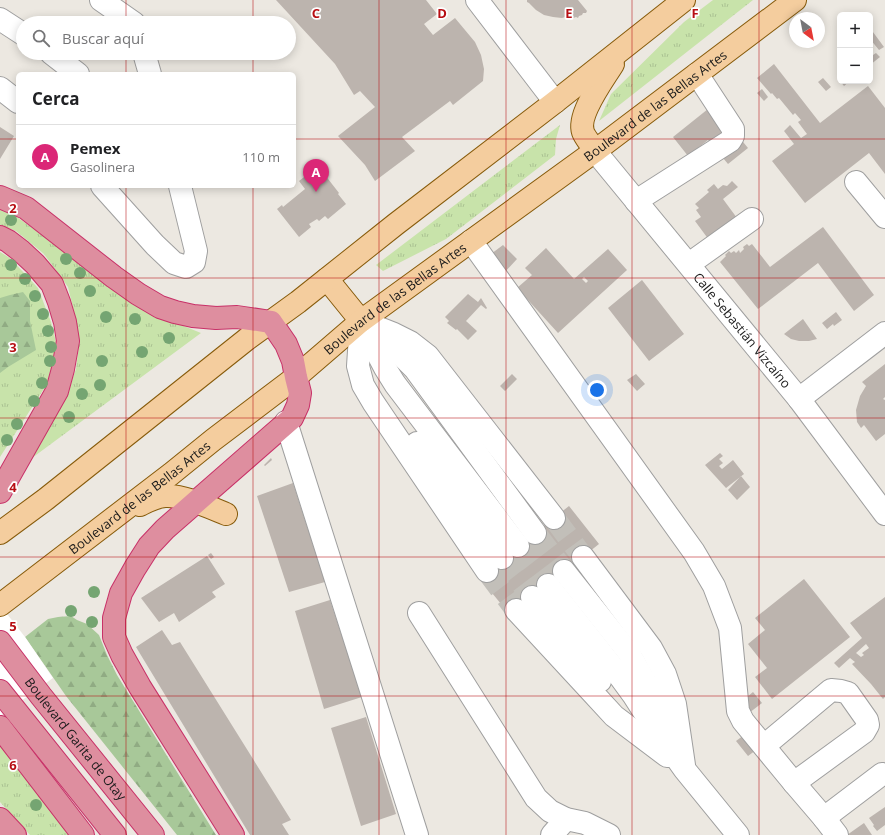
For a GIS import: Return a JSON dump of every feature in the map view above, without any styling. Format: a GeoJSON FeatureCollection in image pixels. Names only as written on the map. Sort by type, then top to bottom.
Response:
{"type":"FeatureCollection","features":[{"type":"Feature","properties":{"kind":"highway"},"geometry":{"type":"LineString","coordinates":[[0,189],[114,277],[160,307],[193,316],[216,318],[237,317],[271,322],[286,344],[293,361],[300,393],[298,406],[292,418],[215,484],[165,529],[149,546],[121,593],[114,618],[114,637],[140,688],[233,835]]}},
{"type":"Feature","properties":{"kind":"highway"},"geometry":{"type":"LineString","coordinates":[[0,197],[26,208]]}},
{"type":"Feature","properties":{"kind":"highway"},"geometry":{"type":"LineString","coordinates":[[0,237],[21,251],[35,264],[52,284],[65,322],[68,341],[57,391],[0,492]]}},
{"type":"Feature","properties":{"kind":"highway","name":"Boulevard Garita de Otay"},"geometry":{"type":"LineString","coordinates":[[0,642],[41,696],[153,835]]}},
{"type":"Feature","properties":{"kind":"highway"},"geometry":{"type":"LineString","coordinates":[[0,691],[115,835]]}},
{"type":"Feature","properties":{"kind":"highway"},"geometry":{"type":"LineString","coordinates":[[0,727],[83,835]]}},
{"type":"Feature","properties":{"kind":"highway"},"geometry":{"type":"LineString","coordinates":[[0,819],[15,835]]}},
{"type":"Feature","properties":{"kind":"main road"},"geometry":{"type":"LineString","coordinates":[[0,534],[247,339],[327,279],[684,0]]}},
{"type":"Feature","properties":{"kind":"main road","name":"Boulevard de las Bellas Artes"},"geometry":{"type":"LineString","coordinates":[[0,605],[296,377],[361,321],[595,151],[795,0]]}},
{"type":"Feature","properties":{"kind":"main road"},"geometry":{"type":"LineString","coordinates":[[595,151],[583,132],[583,120],[594,95],[624,48]]}},
{"type":"Feature","properties":{"kind":"main road"},"geometry":{"type":"LineString","coordinates":[[327,279],[361,321]]}},
{"type":"Feature","properties":{"kind":"main road"},"geometry":{"type":"LineString","coordinates":[[112,520],[154,498],[165,496],[175,496],[196,502],[226,514]]}},
{"type":"Feature","properties":{"kind":"street"},"geometry":{"type":"LineString","coordinates":[[101,0],[124,16]]}},
{"type":"Feature","properties":{"kind":"street"},"geometry":{"type":"LineString","coordinates":[[130,0],[135,16]]}},
{"type":"Feature","properties":{"kind":"street"},"geometry":{"type":"LineString","coordinates":[[477,0],[555,102]]}},
{"type":"Feature","properties":{"kind":"street"},"geometry":{"type":"LineString","coordinates":[[0,19],[16,29]]}},
{"type":"Feature","properties":{"kind":"street"},"geometry":{"type":"LineString","coordinates":[[61,60],[76,72]]}},
{"type":"Feature","properties":{"kind":"street"},"geometry":{"type":"LineString","coordinates":[[146,60],[149,72]]}},
{"type":"Feature","properties":{"kind":"street"},"geometry":{"type":"LineString","coordinates":[[636,201],[730,141],[733,136],[733,129],[697,74]]}},
{"type":"Feature","properties":{"kind":"street"},"geometry":{"type":"LineString","coordinates":[[0,88],[16,100]]}},
{"type":"Feature","properties":{"kind":"street","name":"Calle Sebastián Vizcaíno"},"geometry":{"type":"LineString","coordinates":[[595,151],[799,399],[885,514]]}},
{"type":"Feature","properties":{"kind":"street"},"geometry":{"type":"LineString","coordinates":[[856,182],[885,217]]}},
{"type":"Feature","properties":{"kind":"street"},"geometry":{"type":"LineString","coordinates":[[104,188],[155,245],[174,263],[186,267],[194,262],[196,251],[180,188]]}},
{"type":"Feature","properties":{"kind":"street"},"geometry":{"type":"LineString","coordinates":[[689,264],[752,219]]}},
{"type":"Feature","properties":{"kind":"street"},"geometry":{"type":"LineString","coordinates":[[471,241],[694,552],[714,586],[730,628],[738,710],[743,721],[831,827],[882,774]]}},
{"type":"Feature","properties":{"kind":"street"},"geometry":{"type":"LineString","coordinates":[[361,321],[410,342],[428,356],[554,518]]}},
{"type":"Feature","properties":{"kind":"street"},"geometry":{"type":"LineString","coordinates":[[361,321],[397,351],[415,370],[534,533]]}},
{"type":"Feature","properties":{"kind":"street"},"geometry":{"type":"LineString","coordinates":[[361,321],[385,368],[502,558],[372,402],[363,385],[358,366],[361,321]]}},
{"type":"Feature","properties":{"kind":"street"},"geometry":{"type":"LineString","coordinates":[[799,399],[885,333]]}},
{"type":"Feature","properties":{"kind":"street"},"geometry":{"type":"LineString","coordinates":[[286,422],[417,835]]}},
{"type":"Feature","properties":{"kind":"street"},"geometry":{"type":"LineString","coordinates":[[215,484],[226,514]]}},
{"type":"Feature","properties":{"kind":"street"},"geometry":{"type":"LineString","coordinates":[[583,557],[651,648],[665,674],[675,704],[685,770]]}},
{"type":"Feature","properties":{"kind":"street"},"geometry":{"type":"LineString","coordinates":[[564,571],[629,653],[647,685],[685,770]]}},
{"type":"Feature","properties":{"kind":"street"},"geometry":{"type":"LineString","coordinates":[[685,770],[614,716],[590,691],[532,597],[612,666],[685,770],[738,835]]}},
{"type":"Feature","properties":{"kind":"street"},"geometry":{"type":"LineString","coordinates":[[419,613],[536,798],[550,811],[566,819],[585,823],[608,835]]}},
{"type":"Feature","properties":{"kind":"street"},"geometry":{"type":"LineString","coordinates":[[764,746],[831,690],[848,693],[867,720],[868,725],[864,732],[794,783]]}},
{"type":"Feature","properties":{"kind":"street"},"geometry":{"type":"LineString","coordinates":[[552,835],[566,819]]}},
{"type":"Feature","properties":{"kind":"green space"},"geometry":{"type":"Polygon","coordinates":[[[713,0],[753,0],[599,121],[611,94],[684,22],[713,0]]]}},
{"type":"Feature","properties":{"kind":"green space"},"geometry":{"type":"Polygon","coordinates":[[[560,125],[556,139],[555,155],[446,239],[383,271],[376,265],[560,125]]]}},
{"type":"Feature","properties":{"kind":"green space"},"geometry":{"type":"Polygon","coordinates":[[[0,207],[10,212],[154,314],[201,333],[32,458],[67,393],[76,369],[79,345],[76,320],[68,287],[44,254],[16,231],[0,225],[0,207]]]}},
{"type":"Feature","properties":{"kind":"green space"},"geometry":{"type":"Polygon","coordinates":[[[0,252],[10,258],[38,288],[51,322],[56,342],[53,367],[47,384],[0,457],[0,252]]]}},
{"type":"Feature","properties":{"kind":"green space"},"geometry":{"type":"Polygon","coordinates":[[[23,292],[30,301],[30,321],[36,350],[0,373],[0,298],[23,292]]]}},
{"type":"Feature","properties":{"kind":"green space"},"geometry":{"type":"Polygon","coordinates":[[[71,616],[87,624],[99,635],[117,675],[216,835],[177,835],[66,696],[25,637],[48,619],[71,616]]]}},
{"type":"Feature","properties":{"kind":"green space"},"geometry":{"type":"Polygon","coordinates":[[[0,744],[71,835],[30,835],[0,802],[0,744]]]}},
{"type":"Feature","properties":{"kind":"pier"},"geometry":{"type":"Polygon","coordinates":[[[0,605],[25,637],[53,678],[0,716],[0,605]]]}},
{"type":"Feature","properties":{"kind":"building"},"geometry":{"type":"Polygon","coordinates":[[[276,0],[426,0],[437,14],[424,24],[433,35],[455,18],[475,42],[481,55],[484,69],[483,81],[453,105],[450,101],[402,137],[415,151],[375,181],[365,165],[338,136],[375,107],[360,91],[354,95],[335,64],[296,22],[296,16],[291,16],[276,0]]]}},
{"type":"Feature","properties":{"kind":"building"},"geometry":{"type":"Polygon","coordinates":[[[527,0],[578,0],[587,11],[578,18],[576,17],[571,19],[569,16],[562,18],[553,17],[544,15],[536,10],[527,2],[527,0]]]}},
{"type":"Feature","properties":{"kind":"building"},"geometry":{"type":"Polygon","coordinates":[[[873,32],[884,47],[879,50],[873,43],[873,32]]]}},
{"type":"Feature","properties":{"kind":"building"},"geometry":{"type":"Polygon","coordinates":[[[876,53],[880,57],[873,63],[873,55],[876,53]]]}},
{"type":"Feature","properties":{"kind":"building"},"geometry":{"type":"Polygon","coordinates":[[[774,64],[820,123],[868,86],[885,108],[885,174],[869,153],[805,203],[772,161],[794,144],[784,131],[790,125],[801,138],[807,134],[798,122],[801,120],[795,113],[793,115],[779,98],[777,99],[772,93],[771,94],[757,78],[774,64]]]}},
{"type":"Feature","properties":{"kind":"building"},"geometry":{"type":"Polygon","coordinates":[[[823,78],[831,87],[826,91],[818,82],[823,78]]]}},
{"type":"Feature","properties":{"kind":"building"},"geometry":{"type":"Polygon","coordinates":[[[762,89],[768,97],[764,101],[757,93],[762,89]]]}},
{"type":"Feature","properties":{"kind":"building"},"geometry":{"type":"Polygon","coordinates":[[[713,105],[748,148],[728,164],[708,140],[688,156],[673,137],[713,105]]]}},
{"type":"Feature","properties":{"kind":"building"},"geometry":{"type":"Polygon","coordinates":[[[0,127],[14,136],[0,159],[0,127]]]}},
{"type":"Feature","properties":{"kind":"building"},"geometry":{"type":"Polygon","coordinates":[[[318,166],[346,204],[328,219],[325,216],[319,221],[317,219],[309,224],[311,227],[299,237],[277,209],[282,205],[283,207],[305,189],[299,181],[318,166]]]}},
{"type":"Feature","properties":{"kind":"building"},"geometry":{"type":"Polygon","coordinates":[[[732,181],[738,187],[723,199],[737,218],[709,240],[695,221],[701,217],[696,210],[699,208],[695,204],[709,192],[707,190],[714,184],[718,189],[723,185],[727,186],[732,181]]]}},
{"type":"Feature","properties":{"kind":"building"},"geometry":{"type":"Polygon","coordinates":[[[823,227],[874,295],[854,311],[818,263],[758,309],[720,262],[729,251],[731,253],[734,251],[736,253],[739,250],[740,253],[744,249],[743,247],[747,244],[749,246],[752,244],[770,267],[823,227]]]}},
{"type":"Feature","properties":{"kind":"building"},"geometry":{"type":"Polygon","coordinates":[[[503,245],[517,259],[503,274],[487,257],[503,245]]]}},
{"type":"Feature","properties":{"kind":"building"},"geometry":{"type":"Polygon","coordinates":[[[546,248],[574,279],[608,249],[627,270],[558,333],[517,288],[532,275],[525,268],[546,248]],[[584,277],[582,279],[586,283],[588,281],[584,277]]]}},
{"type":"Feature","properties":{"kind":"building"},"geometry":{"type":"Polygon","coordinates":[[[642,280],[684,334],[649,361],[608,308],[642,280]]]}},
{"type":"Feature","properties":{"kind":"building"},"geometry":{"type":"Polygon","coordinates":[[[468,294],[478,302],[481,298],[487,308],[486,309],[481,305],[466,321],[477,331],[468,340],[457,329],[456,330],[447,323],[449,321],[445,317],[468,294]]]}},
{"type":"Feature","properties":{"kind":"building"},"geometry":{"type":"Polygon","coordinates":[[[836,312],[842,320],[834,326],[833,324],[827,329],[822,323],[836,312]]]}},
{"type":"Feature","properties":{"kind":"building"},"geometry":{"type":"Polygon","coordinates":[[[803,319],[817,339],[799,341],[791,339],[784,334],[803,319]]]}},
{"type":"Feature","properties":{"kind":"building"},"geometry":{"type":"Polygon","coordinates":[[[885,364],[885,397],[883,399],[885,400],[885,434],[876,441],[864,425],[861,428],[857,422],[856,410],[860,396],[866,386],[862,382],[885,364]]]}},
{"type":"Feature","properties":{"kind":"building"},"geometry":{"type":"Polygon","coordinates":[[[512,374],[517,379],[505,391],[500,386],[512,374]]]}},
{"type":"Feature","properties":{"kind":"building"},"geometry":{"type":"Polygon","coordinates":[[[636,374],[645,384],[637,391],[627,380],[636,374]]]}},
{"type":"Feature","properties":{"kind":"building"},"geometry":{"type":"Polygon","coordinates":[[[720,453],[723,456],[719,459],[723,463],[719,466],[722,469],[733,460],[744,474],[726,488],[705,465],[720,453]]]}},
{"type":"Feature","properties":{"kind":"building"},"geometry":{"type":"Polygon","coordinates":[[[271,458],[272,460],[265,466],[264,465],[271,458]]]}},
{"type":"Feature","properties":{"kind":"building"},"geometry":{"type":"Polygon","coordinates":[[[741,476],[750,487],[737,500],[728,490],[741,476]]]}},
{"type":"Feature","properties":{"kind":"building"},"geometry":{"type":"Polygon","coordinates":[[[293,483],[325,582],[289,592],[257,496],[293,483]]]}},
{"type":"Feature","properties":{"kind":"building"},"geometry":{"type":"Polygon","coordinates":[[[569,506],[599,544],[510,615],[479,577],[569,506]]]}},
{"type":"Feature","properties":{"kind":"building"},"geometry":{"type":"Polygon","coordinates":[[[211,553],[214,557],[211,559],[208,555],[211,553]]]}},
{"type":"Feature","properties":{"kind":"building"},"geometry":{"type":"Polygon","coordinates":[[[207,556],[225,584],[212,592],[216,597],[179,622],[174,613],[159,622],[141,598],[207,556]]]}},
{"type":"Feature","properties":{"kind":"building"},"geometry":{"type":"Polygon","coordinates":[[[804,579],[850,637],[772,699],[755,677],[767,668],[748,644],[765,630],[755,618],[804,579]]]}},
{"type":"Feature","properties":{"kind":"building"},"geometry":{"type":"Polygon","coordinates":[[[885,597],[885,697],[883,699],[852,664],[855,662],[850,658],[839,668],[834,663],[862,638],[850,623],[885,597]],[[866,644],[856,653],[861,657],[864,655],[862,653],[869,648],[866,644]]]}},
{"type":"Feature","properties":{"kind":"building"},"geometry":{"type":"Polygon","coordinates":[[[330,600],[362,697],[324,709],[295,611],[330,600]]]}},
{"type":"Feature","properties":{"kind":"building"},"geometry":{"type":"Polygon","coordinates":[[[162,630],[172,645],[180,642],[291,820],[282,824],[289,835],[250,835],[136,647],[162,630]]]}},
{"type":"Feature","properties":{"kind":"building"},"geometry":{"type":"Polygon","coordinates":[[[753,692],[762,703],[749,713],[741,702],[753,692]]]}},
{"type":"Feature","properties":{"kind":"building"},"geometry":{"type":"Polygon","coordinates":[[[366,717],[396,814],[361,826],[331,728],[366,717]]]}},
{"type":"Feature","properties":{"kind":"building"},"geometry":{"type":"Polygon","coordinates":[[[744,735],[756,750],[748,756],[736,741],[744,735]]]}},
{"type":"Feature","properties":{"kind":"building"},"geometry":{"type":"Polygon","coordinates":[[[885,807],[885,825],[877,831],[869,818],[885,807]]]}},
{"type":"Feature","properties":{"kind":"building"},"geometry":{"type":"Polygon","coordinates":[[[864,823],[872,835],[847,835],[864,823]]]}},
{"type":"Feature","properties":{"kind":"tunnel"},"geometry":{"type":"LineString","coordinates":[[554,518],[583,557]]}},
{"type":"Feature","properties":{"kind":"tunnel"},"geometry":{"type":"LineString","coordinates":[[535,533],[564,571]]}},
{"type":"Feature","properties":{"kind":"tunnel"},"geometry":{"type":"LineString","coordinates":[[518,546],[548,585]]}},
{"type":"Feature","properties":{"kind":"tunnel"},"geometry":{"type":"LineString","coordinates":[[502,558],[532,597]]}},
{"type":"Feature","properties":{"kind":"tunnel"},"geometry":{"type":"LineString","coordinates":[[487,571],[516,610]]}},
{"type":"Feature","properties":{"kind":"place","name":"Pemex"},"geometry":{"type":"Point","coordinates":[316,192]}}]}
